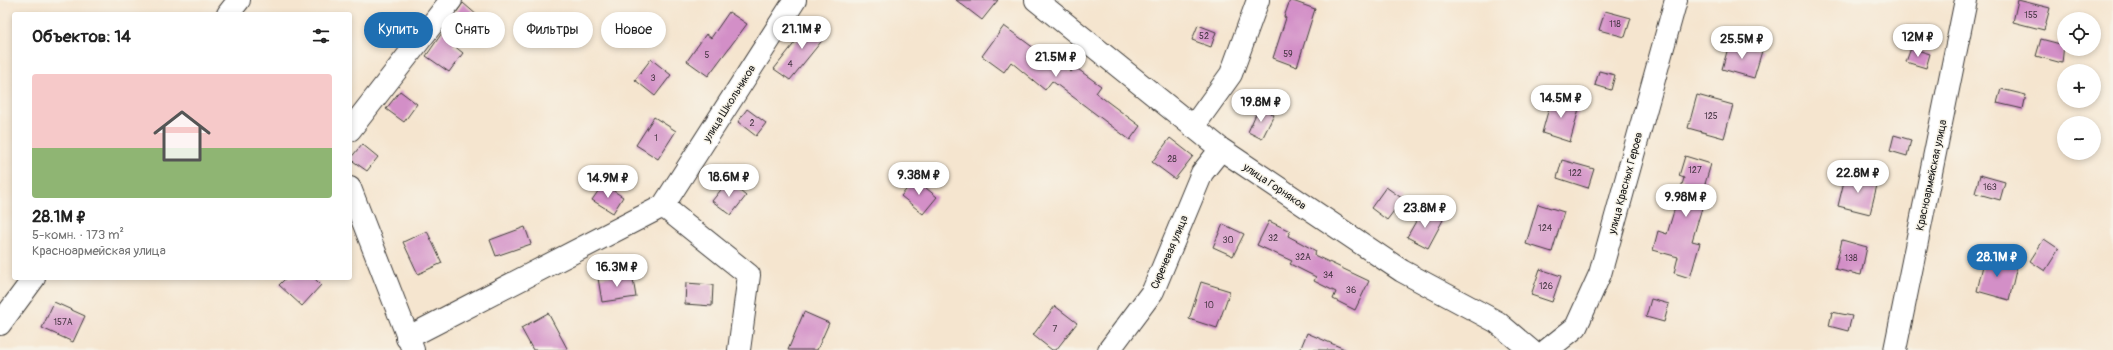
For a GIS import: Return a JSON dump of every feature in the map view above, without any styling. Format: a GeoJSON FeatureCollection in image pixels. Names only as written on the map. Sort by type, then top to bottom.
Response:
{"type":"FeatureCollection","features":[{"type":"Feature","properties":{"kind":"street"},"geometry":{"type":"LineString","coordinates":[[230,12],[239,0]]}},
{"type":"Feature","properties":{"kind":"street"},"geometry":{"type":"LineString","coordinates":[[352,127],[451,0]]}},
{"type":"Feature","properties":{"kind":"street","name":"улица Школьников"},"geometry":{"type":"LineString","coordinates":[[664,206],[795,0]]}},
{"type":"Feature","properties":{"kind":"street","name":"улица Горняков"},"geometry":{"type":"LineString","coordinates":[[1036,0],[1221,149],[1402,271],[1497,322],[1530,350]]}},
{"type":"Feature","properties":{"kind":"street"},"geometry":{"type":"LineString","coordinates":[[1193,127],[1231,74],[1258,0]]}},
{"type":"Feature","properties":{"kind":"street","name":"улица Красных Героев"},"geometry":{"type":"LineString","coordinates":[[1547,350],[1576,327],[1600,274],[1676,0]]}},
{"type":"Feature","properties":{"kind":"street","name":"Красноармейская улица"},"geometry":{"type":"LineString","coordinates":[[1895,350],[1966,0]]}},
{"type":"Feature","properties":{"kind":"street","name":"Сиреневая улица"},"geometry":{"type":"LineString","coordinates":[[1109,350],[1153,291],[1202,173],[1221,149]]}},
{"type":"Feature","properties":{"kind":"street"},"geometry":{"type":"LineString","coordinates":[[352,193],[410,344],[664,206],[749,275],[739,350]]}},
{"type":"Feature","properties":{"kind":"street"},"geometry":{"type":"LineString","coordinates":[[0,324],[33,280]]}},
{"type":"Feature","properties":{"kind":"building"},"geometry":{"type":"Polygon","coordinates":[[[956,0],[998,0],[982,20],[956,0]]]}},
{"type":"Feature","properties":{"kind":"building"},"geometry":{"type":"Polygon","coordinates":[[[1290,0],[1315,9],[1297,67],[1273,58],[1286,18],[1284,17],[1290,0]]]}},
{"type":"Feature","properties":{"kind":"building"},"geometry":{"type":"Polygon","coordinates":[[[2018,0],[2050,8],[2044,30],[2013,22],[2018,0]]]}},
{"type":"Feature","properties":{"kind":"building"},"geometry":{"type":"Polygon","coordinates":[[[463,3],[473,12],[457,12],[463,3]]]}},
{"type":"Feature","properties":{"kind":"building"},"geometry":{"type":"Polygon","coordinates":[[[1605,11],[1631,18],[1625,37],[1599,30],[1605,11]]]}},
{"type":"Feature","properties":{"kind":"building"},"geometry":{"type":"Polygon","coordinates":[[[729,12],[747,24],[708,76],[687,61],[706,34],[711,38],[729,12]]]}},
{"type":"Feature","properties":{"kind":"building"},"geometry":{"type":"Polygon","coordinates":[[[810,19],[829,32],[790,80],[774,69],[800,36],[810,19]]]}},
{"type":"Feature","properties":{"kind":"building"},"geometry":{"type":"Polygon","coordinates":[[[1198,25],[1216,32],[1211,47],[1192,40],[1198,25]]]}},
{"type":"Feature","properties":{"kind":"building"},"geometry":{"type":"Polygon","coordinates":[[[1004,26],[1042,54],[1045,51],[1071,72],[1075,67],[1101,86],[1096,93],[1140,126],[1130,140],[1052,81],[1045,90],[1011,62],[1004,72],[982,56],[1004,26]]]}},
{"type":"Feature","properties":{"kind":"building"},"geometry":{"type":"Polygon","coordinates":[[[441,35],[441,48],[457,48],[463,53],[449,72],[426,56],[441,35]]]}},
{"type":"Feature","properties":{"kind":"building"},"geometry":{"type":"Polygon","coordinates":[[[2041,39],[2057,43],[2057,56],[2063,56],[2062,63],[2036,56],[2041,39]]]}},
{"type":"Feature","properties":{"kind":"building"},"geometry":{"type":"Polygon","coordinates":[[[1730,41],[1762,51],[1754,78],[1722,69],[1730,41]]]}},
{"type":"Feature","properties":{"kind":"building"},"geometry":{"type":"Polygon","coordinates":[[[1911,48],[1930,54],[1926,68],[1906,62],[1911,48]]]}},
{"type":"Feature","properties":{"kind":"building"},"geometry":{"type":"Polygon","coordinates":[[[651,59],[671,75],[655,96],[635,80],[651,59]]]}},
{"type":"Feature","properties":{"kind":"building"},"geometry":{"type":"Polygon","coordinates":[[[1599,71],[1615,75],[1611,90],[1595,85],[1599,71]]]}},
{"type":"Feature","properties":{"kind":"building"},"geometry":{"type":"Polygon","coordinates":[[[2001,89],[2026,95],[2023,109],[1997,103],[2001,89]]]}},
{"type":"Feature","properties":{"kind":"building"},"geometry":{"type":"Polygon","coordinates":[[[400,91],[417,104],[404,122],[386,109],[400,91]]]}},
{"type":"Feature","properties":{"kind":"building"},"geometry":{"type":"Polygon","coordinates":[[[1697,95],[1733,105],[1724,138],[1688,128],[1697,95]]]}},
{"type":"Feature","properties":{"kind":"building"},"geometry":{"type":"Polygon","coordinates":[[[1552,97],[1580,105],[1570,142],[1542,133],[1552,97]]]}},
{"type":"Feature","properties":{"kind":"building"},"geometry":{"type":"Polygon","coordinates":[[[1259,107],[1274,115],[1262,139],[1248,132],[1259,107]]]}},
{"type":"Feature","properties":{"kind":"building"},"geometry":{"type":"Polygon","coordinates":[[[747,109],[766,123],[756,136],[738,122],[747,109]]]}},
{"type":"Feature","properties":{"kind":"building"},"geometry":{"type":"Polygon","coordinates":[[[654,117],[676,131],[658,159],[636,145],[654,117]]]}},
{"type":"Feature","properties":{"kind":"building"},"geometry":{"type":"Polygon","coordinates":[[[1894,135],[1911,140],[1907,156],[1890,151],[1894,135]]]}},
{"type":"Feature","properties":{"kind":"building"},"geometry":{"type":"Polygon","coordinates":[[[1170,138],[1193,156],[1175,179],[1152,162],[1170,138]]]}},
{"type":"Feature","properties":{"kind":"building"},"geometry":{"type":"Polygon","coordinates":[[[362,144],[378,157],[367,171],[352,160],[352,156],[362,144]]]}},
{"type":"Feature","properties":{"kind":"building"},"geometry":{"type":"Polygon","coordinates":[[[1685,156],[1711,164],[1701,197],[1705,198],[1692,241],[1700,243],[1690,278],[1674,273],[1678,257],[1653,250],[1658,231],[1667,234],[1684,178],[1679,176],[1685,156]]]}},
{"type":"Feature","properties":{"kind":"building"},"geometry":{"type":"Polygon","coordinates":[[[1562,160],[1594,169],[1588,188],[1557,178],[1562,160]]]}},
{"type":"Feature","properties":{"kind":"building"},"geometry":{"type":"Polygon","coordinates":[[[1846,173],[1878,181],[1870,214],[1838,206],[1846,173]]]}},
{"type":"Feature","properties":{"kind":"building"},"geometry":{"type":"Polygon","coordinates":[[[1980,175],[2005,182],[2000,200],[1975,193],[1980,175]]]}},
{"type":"Feature","properties":{"kind":"building"},"geometry":{"type":"Polygon","coordinates":[[[915,179],[937,197],[923,214],[901,196],[915,179]]]}},
{"type":"Feature","properties":{"kind":"building"},"geometry":{"type":"Polygon","coordinates":[[[728,181],[746,196],[731,215],[712,201],[728,181]]]}},
{"type":"Feature","properties":{"kind":"building"},"geometry":{"type":"Polygon","coordinates":[[[603,184],[623,197],[613,213],[592,200],[603,184]]]}},
{"type":"Feature","properties":{"kind":"building"},"geometry":{"type":"Polygon","coordinates":[[[1386,187],[1403,199],[1387,220],[1371,208],[1386,187]]]}},
{"type":"Feature","properties":{"kind":"building"},"geometry":{"type":"Polygon","coordinates":[[[1538,204],[1564,212],[1552,252],[1526,244],[1538,204]]]}},
{"type":"Feature","properties":{"kind":"building"},"geometry":{"type":"Polygon","coordinates":[[[1423,209],[1443,220],[1428,248],[1407,237],[1423,209]]]}},
{"type":"Feature","properties":{"kind":"building"},"geometry":{"type":"Polygon","coordinates":[[[1269,221],[1290,231],[1288,236],[1316,251],[1314,255],[1369,281],[1355,310],[1333,299],[1336,292],[1314,281],[1316,277],[1290,264],[1292,261],[1257,245],[1269,221]]]}},
{"type":"Feature","properties":{"kind":"building"},"geometry":{"type":"Polygon","coordinates":[[[1223,224],[1244,234],[1233,256],[1213,247],[1223,224]]]}},
{"type":"Feature","properties":{"kind":"building"},"geometry":{"type":"Polygon","coordinates":[[[525,227],[531,244],[496,256],[490,240],[525,227]]]}},
{"type":"Feature","properties":{"kind":"building"},"geometry":{"type":"Polygon","coordinates":[[[427,231],[442,263],[418,274],[403,242],[427,231]]]}},
{"type":"Feature","properties":{"kind":"building"},"geometry":{"type":"Polygon","coordinates":[[[2044,239],[2059,249],[2045,271],[2030,261],[2044,239]]]}},
{"type":"Feature","properties":{"kind":"building"},"geometry":{"type":"Polygon","coordinates":[[[1842,240],[1867,247],[1861,275],[1835,269],[1842,240]]]}},
{"type":"Feature","properties":{"kind":"building"},"geometry":{"type":"Polygon","coordinates":[[[1985,257],[2017,266],[2009,300],[1977,291],[1985,257]]]}},
{"type":"Feature","properties":{"kind":"building"},"geometry":{"type":"Polygon","coordinates":[[[1540,269],[1561,276],[1552,302],[1531,295],[1540,269]]]}},
{"type":"Feature","properties":{"kind":"building"},"geometry":{"type":"Polygon","coordinates":[[[632,273],[636,297],[602,302],[598,278],[632,273]]]}},
{"type":"Feature","properties":{"kind":"building"},"geometry":{"type":"Polygon","coordinates":[[[284,280],[316,280],[321,285],[302,306],[279,285],[284,280]]]}},
{"type":"Feature","properties":{"kind":"building"},"geometry":{"type":"Polygon","coordinates":[[[1201,282],[1230,291],[1217,328],[1189,319],[1201,282]]]}},
{"type":"Feature","properties":{"kind":"building"},"geometry":{"type":"Polygon","coordinates":[[[686,283],[713,285],[712,306],[685,304],[686,283]]]}},
{"type":"Feature","properties":{"kind":"building"},"geometry":{"type":"Polygon","coordinates":[[[1651,299],[1669,304],[1664,322],[1646,317],[1651,299]]]}},
{"type":"Feature","properties":{"kind":"building"},"geometry":{"type":"Polygon","coordinates":[[[54,302],[85,316],[73,342],[42,328],[54,302]]]}},
{"type":"Feature","properties":{"kind":"building"},"geometry":{"type":"Polygon","coordinates":[[[1055,306],[1077,323],[1056,350],[1052,350],[1033,335],[1055,306]]]}},
{"type":"Feature","properties":{"kind":"building"},"geometry":{"type":"Polygon","coordinates":[[[804,312],[829,323],[817,350],[788,350],[804,312]]]}},
{"type":"Feature","properties":{"kind":"building"},"geometry":{"type":"Polygon","coordinates":[[[1832,312],[1852,316],[1848,331],[1829,326],[1832,312]]]}},
{"type":"Feature","properties":{"kind":"building"},"geometry":{"type":"Polygon","coordinates":[[[548,313],[568,350],[533,350],[521,328],[548,313]]]}},
{"type":"Feature","properties":{"kind":"building"},"geometry":{"type":"Polygon","coordinates":[[[1307,333],[1347,350],[1300,350],[1307,333]]]}}]}
